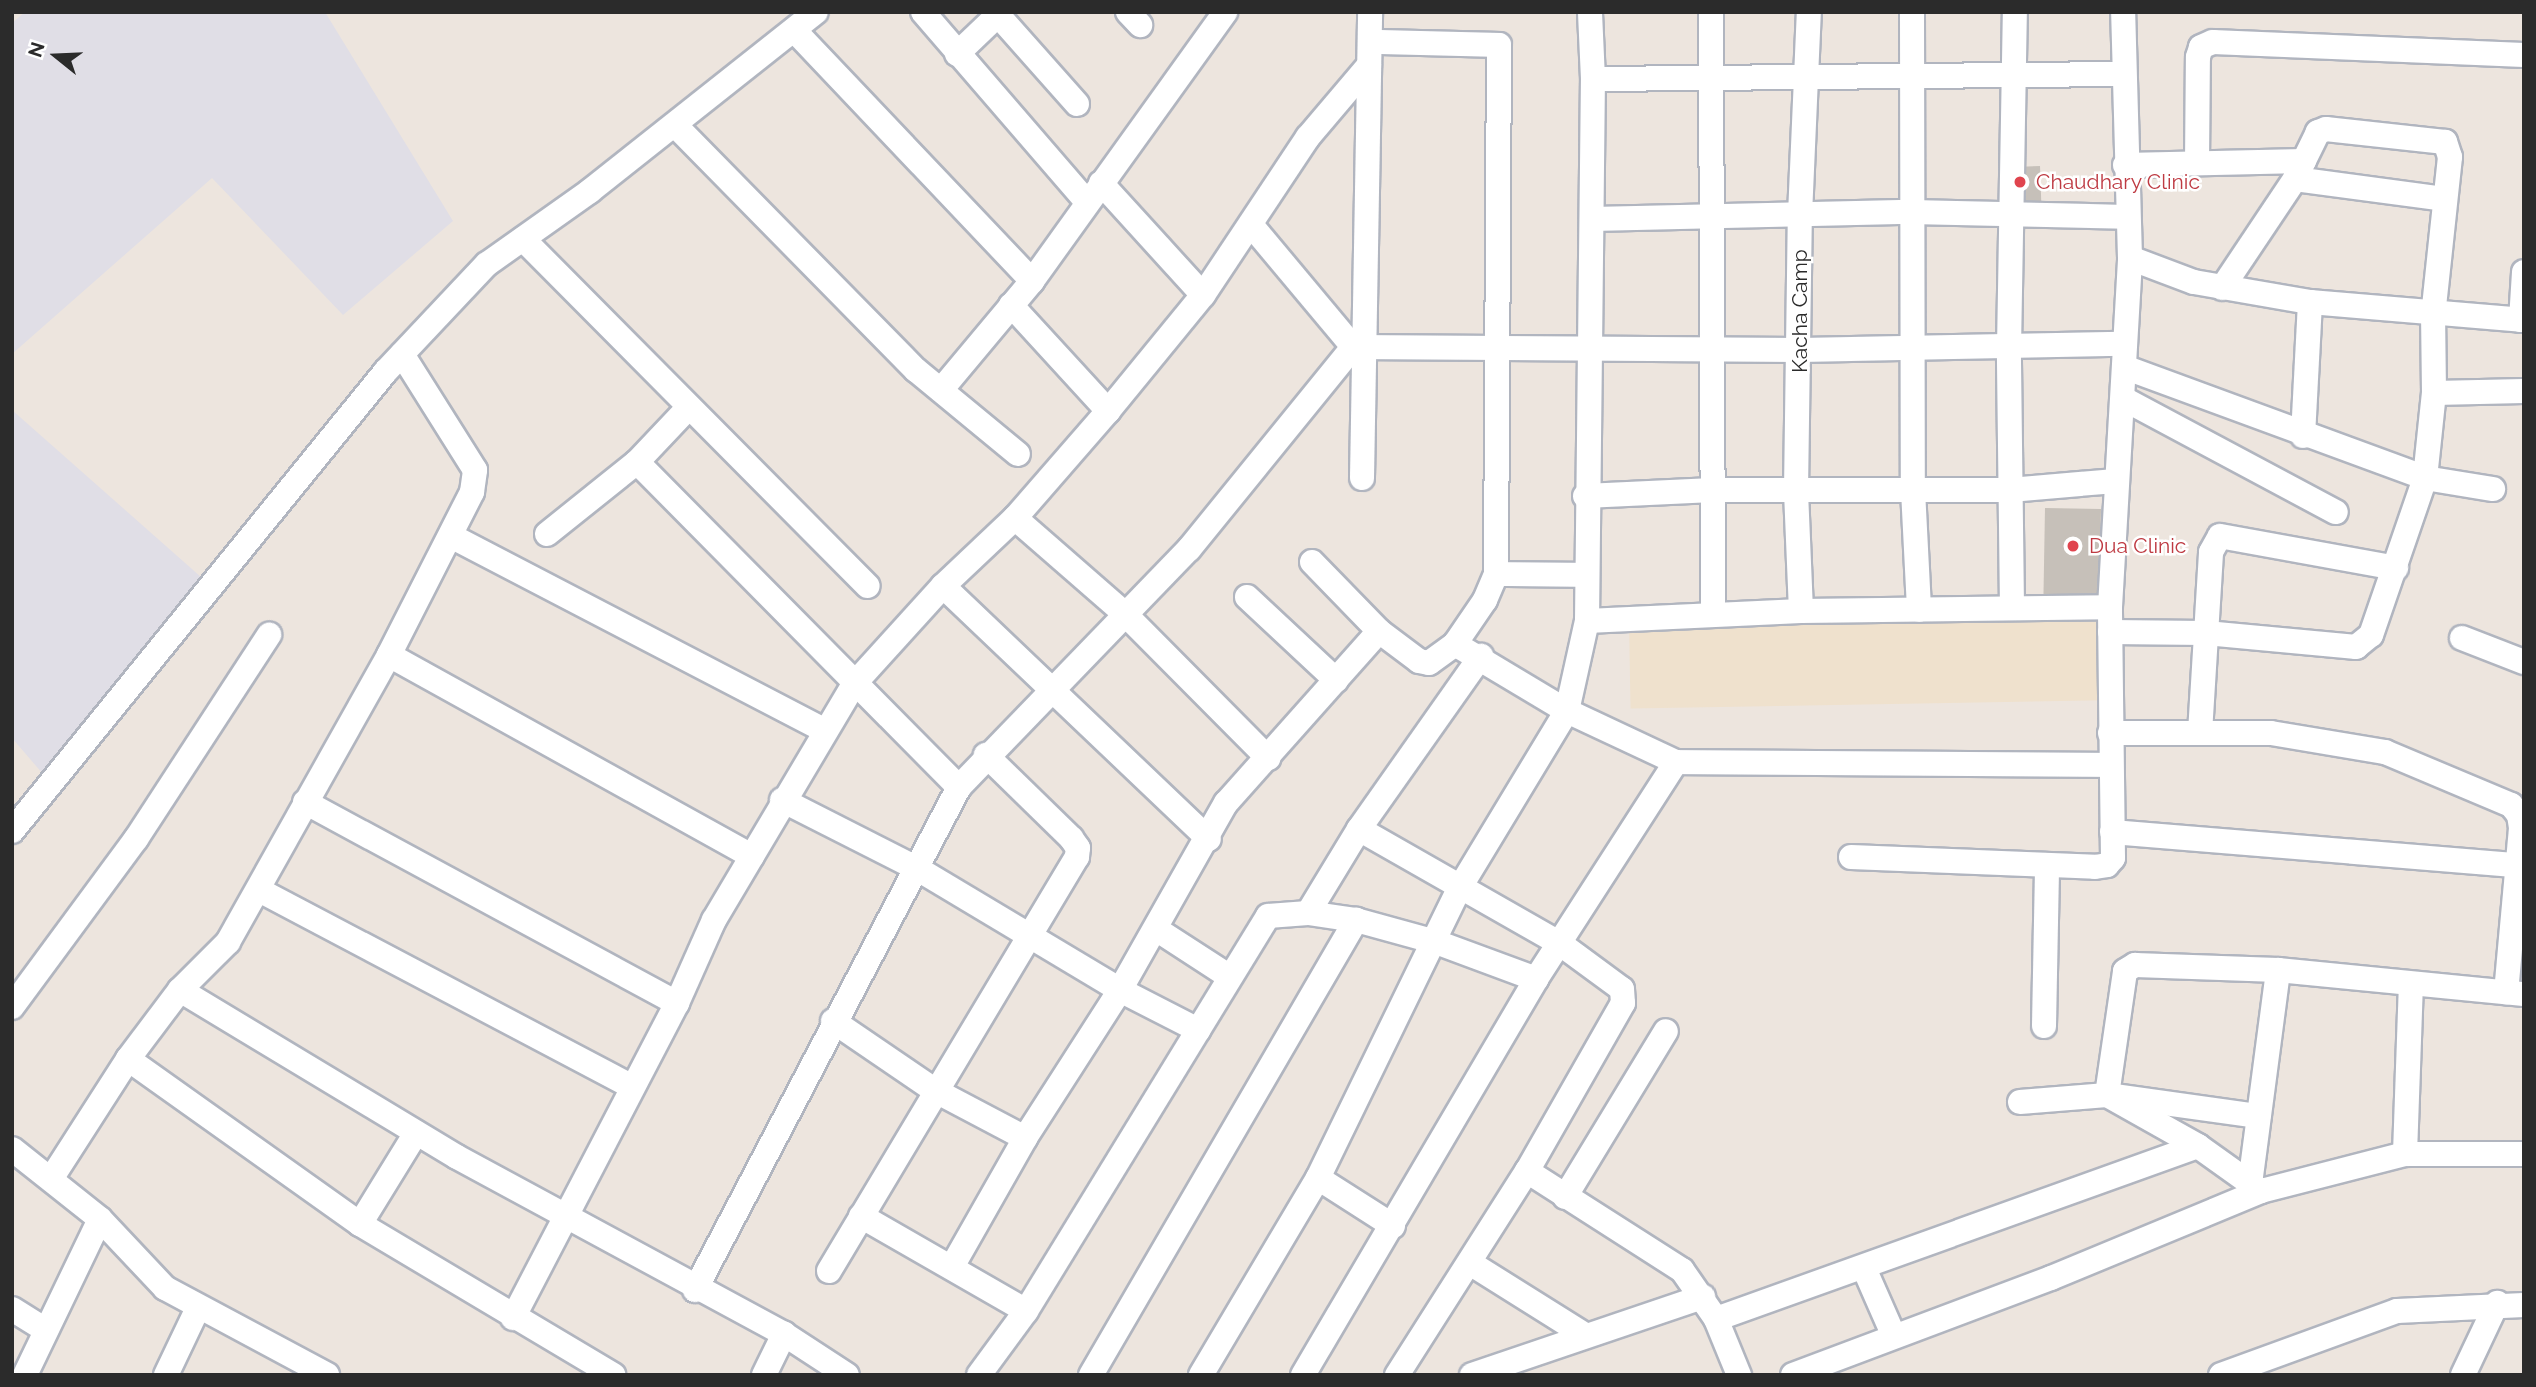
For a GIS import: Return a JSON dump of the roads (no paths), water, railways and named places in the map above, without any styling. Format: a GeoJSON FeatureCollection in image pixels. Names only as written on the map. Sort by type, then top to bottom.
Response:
{"type":"FeatureCollection","features":[{"type":"Feature","properties":{"kind":"street"},"geometry":{"type":"LineString","coordinates":[[12,831],[402,354],[487,264],[675,125],[816,12]]}},
{"type":"Feature","properties":{"kind":"street"},"geometry":{"type":"LineString","coordinates":[[923,12],[957,54],[1094,193],[1203,295]]}},
{"type":"Feature","properties":{"kind":"street"},"geometry":{"type":"LineString","coordinates":[[941,390],[1032,281],[1225,12]]}},
{"type":"Feature","properties":{"kind":"street"},"geometry":{"type":"LineString","coordinates":[[1362,478],[1359,345],[1370,12]]}},
{"type":"Feature","properties":{"kind":"street"},"geometry":{"type":"LineString","coordinates":[[1200,1375],[1318,1178],[1436,942],[1459,889],[1567,710],[1587,621],[1585,496],[1593,79],[1590,12]]}},
{"type":"Feature","properties":{"kind":"street"},"geometry":{"type":"LineString","coordinates":[[1711,12],[1713,613]]}},
{"type":"Feature","properties":{"kind":"street","name":"Kacha Camp"},"geometry":{"type":"LineString","coordinates":[[1801,611],[1796,491],[1800,215],[1809,12]]}},
{"type":"Feature","properties":{"kind":"street"},"geometry":{"type":"LineString","coordinates":[[1912,12],[1911,212],[1915,345],[1913,490],[1919,610]]}},
{"type":"Feature","properties":{"kind":"street"},"geometry":{"type":"LineString","coordinates":[[2012,608],[2009,348],[2015,12]]}},
{"type":"Feature","properties":{"kind":"street"},"geometry":{"type":"LineString","coordinates":[[1851,857],[2047,865],[2107,865],[2113,858],[2110,607],[2130,258],[2126,217],[2123,12]]}},
{"type":"Feature","properties":{"kind":"street"},"geometry":{"type":"LineString","coordinates":[[957,54],[1000,14],[1077,104]]}},
{"type":"Feature","properties":{"kind":"street"},"geometry":{"type":"LineString","coordinates":[[794,30],[1032,281]]}},
{"type":"Feature","properties":{"kind":"street"},"geometry":{"type":"LineString","coordinates":[[2197,163],[2198,57],[2201,47],[2213,41],[2524,55]]}},
{"type":"Feature","properties":{"kind":"street"},"geometry":{"type":"LineString","coordinates":[[1312,562],[1379,631],[1419,661],[1437,660],[1455,644],[1485,600],[1496,574],[1499,45],[1370,53]]}},
{"type":"Feature","properties":{"kind":"street"},"geometry":{"type":"LineString","coordinates":[[513,1318],[677,1003],[714,920],[823,730],[855,683],[943,586],[1015,518],[1108,411],[1203,295],[1252,226],[1308,137],[1370,53]]}},
{"type":"Feature","properties":{"kind":"street"},"geometry":{"type":"LineString","coordinates":[[1593,79],[1711,75],[2123,74]]}},
{"type":"Feature","properties":{"kind":"street"},"geometry":{"type":"LineString","coordinates":[[675,125],[941,390],[1018,454]]}},
{"type":"Feature","properties":{"kind":"street"},"geometry":{"type":"LineString","coordinates":[[2110,632],[2206,633],[2362,646],[2396,568],[2426,478],[2434,393],[2433,316],[2450,157],[2445,142],[2326,129],[2318,132],[2300,170],[2222,288]]}},
{"type":"Feature","properties":{"kind":"street"},"geometry":{"type":"LineString","coordinates":[[2125,165],[2197,163],[2300,170],[2444,199]]}},
{"type":"Feature","properties":{"kind":"street"},"geometry":{"type":"LineString","coordinates":[[1592,219],[1911,212],[2126,217]]}},
{"type":"Feature","properties":{"kind":"street"},"geometry":{"type":"LineString","coordinates":[[1252,226],[1359,345],[1499,350],[1588,347],[1800,350],[1915,345],[2123,356],[2302,436],[2426,478],[2493,489]]}},
{"type":"Feature","properties":{"kind":"street"},"geometry":{"type":"LineString","coordinates":[[523,239],[867,586]]}},
{"type":"Feature","properties":{"kind":"street"},"geometry":{"type":"LineString","coordinates":[[2130,258],[2222,288],[2311,302],[2433,316],[2522,320],[2524,272]]}},
{"type":"Feature","properties":{"kind":"street"},"geometry":{"type":"LineString","coordinates":[[2302,436],[2311,302]]}},
{"type":"Feature","properties":{"kind":"street"},"geometry":{"type":"LineString","coordinates":[[1011,305],[1108,411]]}},
{"type":"Feature","properties":{"kind":"street"},"geometry":{"type":"LineString","coordinates":[[695,1290],[833,1021],[918,869],[959,787],[986,755],[1189,549],[1359,345]]}},
{"type":"Feature","properties":{"kind":"street"},"geometry":{"type":"LineString","coordinates":[[51,1179],[128,1059],[180,990],[215,960],[259,890],[305,802],[389,655],[472,492],[475,470],[402,354]]}},
{"type":"Feature","properties":{"kind":"street"},"geometry":{"type":"LineString","coordinates":[[2434,393],[2524,391]]}},
{"type":"Feature","properties":{"kind":"street"},"geometry":{"type":"LineString","coordinates":[[2124,399],[2336,512]]}},
{"type":"Feature","properties":{"kind":"street"},"geometry":{"type":"LineString","coordinates":[[547,534],[637,461],[689,407]]}},
{"type":"Feature","properties":{"kind":"street"},"geometry":{"type":"LineString","coordinates":[[637,461],[959,787]]}},
{"type":"Feature","properties":{"kind":"street"},"geometry":{"type":"LineString","coordinates":[[1585,496],[1713,490],[2010,490],[2116,481]]}},
{"type":"Feature","properties":{"kind":"street"},"geometry":{"type":"LineString","coordinates":[[1015,518],[1126,615],[1268,758]]}},
{"type":"Feature","properties":{"kind":"street"},"geometry":{"type":"LineString","coordinates":[[451,536],[823,730]]}},
{"type":"Feature","properties":{"kind":"street"},"geometry":{"type":"LineString","coordinates":[[2200,733],[2211,552],[2220,536],[2396,568]]}},
{"type":"Feature","properties":{"kind":"street"},"geometry":{"type":"LineString","coordinates":[[1496,574],[1587,575]]}},
{"type":"Feature","properties":{"kind":"street"},"geometry":{"type":"LineString","coordinates":[[943,586],[1209,839]]}},
{"type":"Feature","properties":{"kind":"street"},"geometry":{"type":"LineString","coordinates":[[1247,597],[1336,680]]}},
{"type":"Feature","properties":{"kind":"street"},"geometry":{"type":"LineString","coordinates":[[1587,621],[1713,613],[2110,607]]}},
{"type":"Feature","properties":{"kind":"street"},"geometry":{"type":"LineString","coordinates":[[953,1265],[1025,1138],[1120,990],[1235,791],[1268,758],[1379,631]]}},
{"type":"Feature","properties":{"kind":"street"},"geometry":{"type":"LineString","coordinates":[[12,1007],[136,839],[269,635]]}},
{"type":"Feature","properties":{"kind":"street"},"geometry":{"type":"LineString","coordinates":[[2462,638],[2524,662]]}},
{"type":"Feature","properties":{"kind":"street"},"geometry":{"type":"LineString","coordinates":[[1455,644],[1481,656],[1567,710],[1676,762],[2110,765]]}},
{"type":"Feature","properties":{"kind":"street"},"geometry":{"type":"LineString","coordinates":[[389,655],[752,856]]}},
{"type":"Feature","properties":{"kind":"street"},"geometry":{"type":"LineString","coordinates":[[1308,913],[1359,829],[1481,656]]}},
{"type":"Feature","properties":{"kind":"street"},"geometry":{"type":"LineString","coordinates":[[2107,1095],[2125,971],[2135,965],[2278,971],[2515,993],[2517,865],[2521,828],[2519,815],[2511,805],[2426,765],[2385,752],[2270,733],[2110,733]]}},
{"type":"Feature","properties":{"kind":"street"},"geometry":{"type":"LineString","coordinates":[[829,1271],[934,1090],[1072,865],[1078,848],[986,755]]}},
{"type":"Feature","properties":{"kind":"street"},"geometry":{"type":"LineString","coordinates":[[1303,1375],[1536,979],[1562,945],[1676,762]]}},
{"type":"Feature","properties":{"kind":"street"},"geometry":{"type":"LineString","coordinates":[[782,800],[918,869],[1120,990],[1198,1030]]}},
{"type":"Feature","properties":{"kind":"street"},"geometry":{"type":"LineString","coordinates":[[305,802],[677,1003]]}},
{"type":"Feature","properties":{"kind":"street"},"geometry":{"type":"LineString","coordinates":[[1359,829],[1459,889],[1562,945],[1622,989],[1623,1003],[1527,1171],[1397,1375]]}},
{"type":"Feature","properties":{"kind":"street"},"geometry":{"type":"LineString","coordinates":[[2112,832],[2517,865]]}},
{"type":"Feature","properties":{"kind":"street"},"geometry":{"type":"LineString","coordinates":[[2044,1026],[2047,865]]}},
{"type":"Feature","properties":{"kind":"street"},"geometry":{"type":"LineString","coordinates":[[259,890],[632,1087]]}},
{"type":"Feature","properties":{"kind":"street"},"geometry":{"type":"LineString","coordinates":[[979,1375],[1026,1311],[1268,916],[1308,913],[1356,920],[1436,942],[1536,979]]}},
{"type":"Feature","properties":{"kind":"street"},"geometry":{"type":"LineString","coordinates":[[1091,1375],[1356,920]]}},
{"type":"Feature","properties":{"kind":"street"},"geometry":{"type":"LineString","coordinates":[[1156,929],[1230,977]]}},
{"type":"Feature","properties":{"kind":"street"},"geometry":{"type":"LineString","coordinates":[[2256,1188],[2259,1116],[2278,971]]}},
{"type":"Feature","properties":{"kind":"street"},"geometry":{"type":"LineString","coordinates":[[2404,1154],[2411,984]]}},
{"type":"Feature","properties":{"kind":"street"},"geometry":{"type":"LineString","coordinates":[[180,990],[416,1133],[568,1216],[695,1290],[784,1334],[847,1375]]}},
{"type":"Feature","properties":{"kind":"street"},"geometry":{"type":"LineString","coordinates":[[833,1021],[934,1090],[1025,1138]]}},
{"type":"Feature","properties":{"kind":"street"},"geometry":{"type":"LineString","coordinates":[[1565,1197],[1666,1031]]}},
{"type":"Feature","properties":{"kind":"street"},"geometry":{"type":"LineString","coordinates":[[128,1059],[360,1224],[513,1318],[613,1375]]}},
{"type":"Feature","properties":{"kind":"street"},"geometry":{"type":"LineString","coordinates":[[2107,1095],[2198,1146],[2256,1188]]}},
{"type":"Feature","properties":{"kind":"street"},"geometry":{"type":"LineString","coordinates":[[2020,1102],[2107,1095],[2259,1116]]}},
{"type":"Feature","properties":{"kind":"street"},"geometry":{"type":"LineString","coordinates":[[360,1224],[416,1133]]}},
{"type":"Feature","properties":{"kind":"street"},"geometry":{"type":"LineString","coordinates":[[1716,1319],[2198,1146]]}},
{"type":"Feature","properties":{"kind":"street"},"geometry":{"type":"LineString","coordinates":[[12,1149],[100,1219],[148,1275],[198,1308],[318,1372]]}},
{"type":"Feature","properties":{"kind":"street"},"geometry":{"type":"LineString","coordinates":[[1793,1375],[1893,1334],[2051,1278],[2256,1188],[2404,1154],[2524,1154]]}},
{"type":"Feature","properties":{"kind":"street"},"geometry":{"type":"LineString","coordinates":[[1527,1171],[1682,1270],[1716,1319],[1738,1375]]}},
{"type":"Feature","properties":{"kind":"street"},"geometry":{"type":"LineString","coordinates":[[1318,1178],[1392,1226]]}},
{"type":"Feature","properties":{"kind":"street"},"geometry":{"type":"LineString","coordinates":[[861,1216],[953,1265],[1026,1311]]}},
{"type":"Feature","properties":{"kind":"street"},"geometry":{"type":"LineString","coordinates":[[25,1375],[100,1219]]}},
{"type":"Feature","properties":{"kind":"street"},"geometry":{"type":"LineString","coordinates":[[1470,1263],[1585,1335]]}},
{"type":"Feature","properties":{"kind":"street"},"geometry":{"type":"LineString","coordinates":[[1864,1268],[1893,1334]]}},
{"type":"Feature","properties":{"kind":"street"},"geometry":{"type":"LineString","coordinates":[[1472,1375],[1703,1297]]}},
{"type":"Feature","properties":{"kind":"street"},"geometry":{"type":"LineString","coordinates":[[2221,1375],[2397,1311],[2497,1303],[2524,1305]]}},
{"type":"Feature","properties":{"kind":"street"},"geometry":{"type":"LineString","coordinates":[[2463,1375],[2497,1303]]}},
{"type":"Feature","properties":{"kind":"street"},"geometry":{"type":"LineString","coordinates":[[166,1375],[198,1308]]}},
{"type":"Feature","properties":{"kind":"street"},"geometry":{"type":"LineString","coordinates":[[12,1309],[46,1330]]}},
{"type":"Feature","properties":{"kind":"street"},"geometry":{"type":"LineString","coordinates":[[764,1375],[784,1334]]}},
{"type":"Feature","properties":{"kind":"place","name":"Chaudhary Clinic"},"geometry":{"type":"Point","coordinates":[2020,182]}},
{"type":"Feature","properties":{"kind":"place","name":"Dua Clinic"},"geometry":{"type":"Point","coordinates":[2073,546]}}]}
